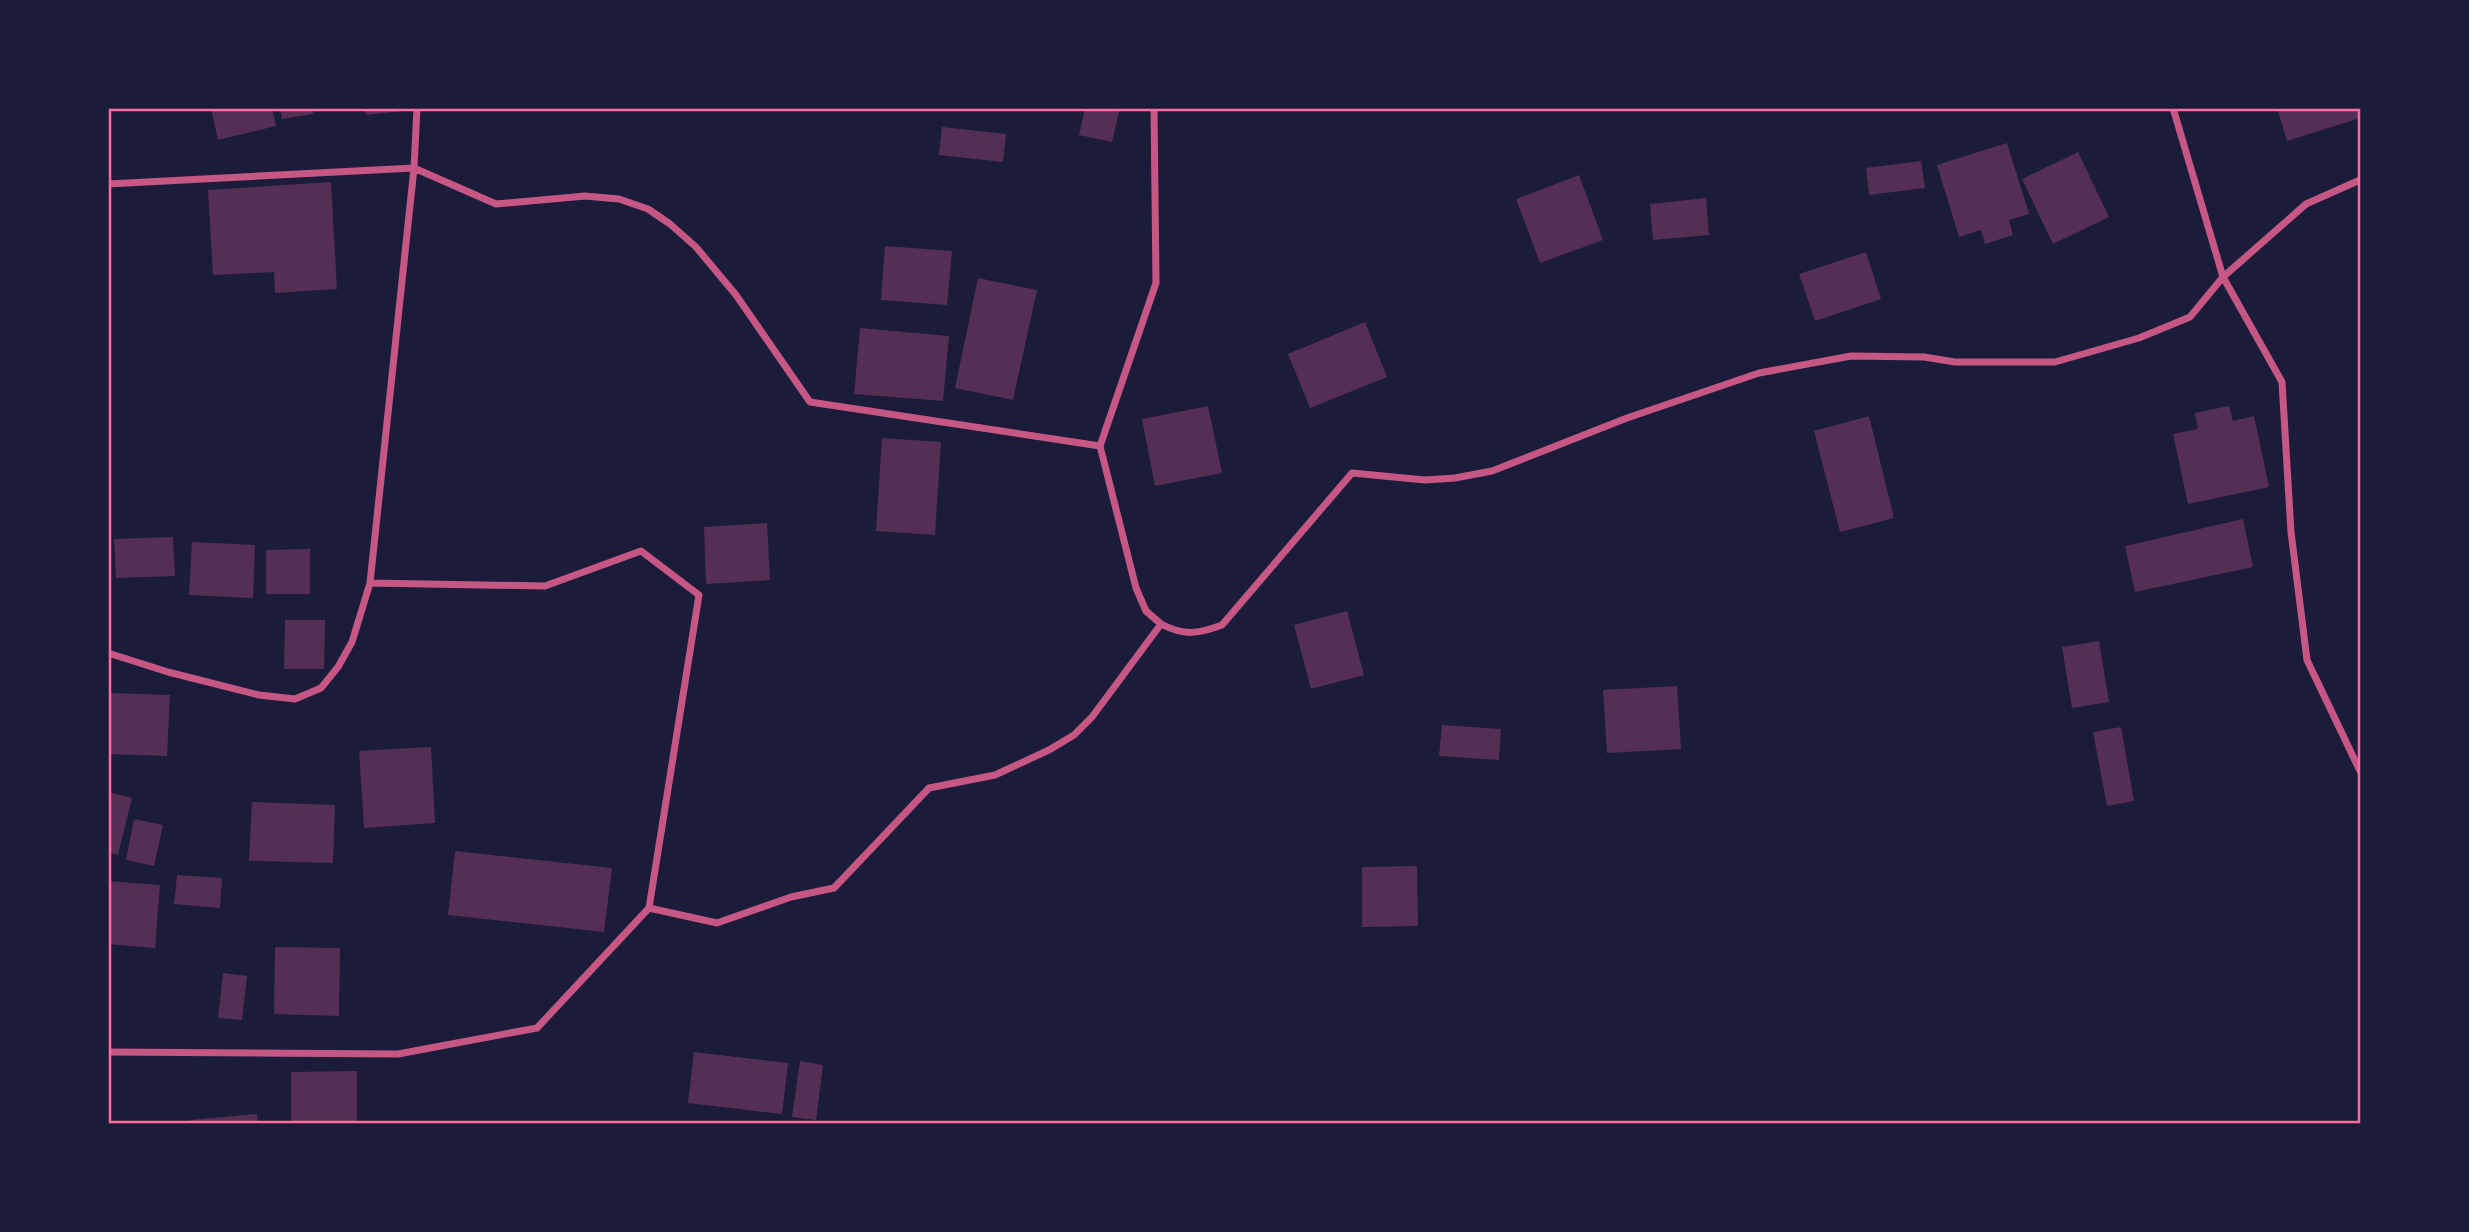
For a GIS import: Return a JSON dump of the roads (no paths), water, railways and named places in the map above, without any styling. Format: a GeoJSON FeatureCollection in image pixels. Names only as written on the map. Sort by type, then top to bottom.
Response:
{"type":"FeatureCollection","features":[{"type":"Feature","properties":{"kind":"street"},"geometry":{"type":"LineString","coordinates":[[108,653],[168,673],[246,692],[295,699],[321,688],[338,667],[352,642],[370,583],[414,169],[417,108]]}},
{"type":"Feature","properties":{"kind":"street"},"geometry":{"type":"LineString","coordinates":[[1154,108],[1156,283],[1100,446],[1136,589],[1146,611],[1161,624],[1178,633],[1203,632],[1222,625],[1352,473],[1425,480],[1492,471],[1627,418],[1759,373],[1851,356],[1924,356],[1955,362],[2055,362],[2139,338],[2190,317],[2223,276],[2306,204],[2361,180]]}},
{"type":"Feature","properties":{"kind":"street"},"geometry":{"type":"LineString","coordinates":[[2173,108],[2223,276],[2282,382],[2291,532],[2307,660],[2361,771]]}},
{"type":"Feature","properties":{"kind":"street"},"geometry":{"type":"LineString","coordinates":[[108,184],[414,169],[496,204],[585,196],[619,199],[648,209],[696,247],[736,295],[810,402],[1100,446]]}},
{"type":"Feature","properties":{"kind":"street"},"geometry":{"type":"LineString","coordinates":[[108,1052],[398,1054],[537,1028],[649,908],[699,595],[641,551],[545,586],[370,583]]}},
{"type":"Feature","properties":{"kind":"street"},"geometry":{"type":"LineString","coordinates":[[649,908],[717,922],[791,897],[834,888],[929,788],[995,775],[1074,736],[1092,717],[1161,624]]}}]}
